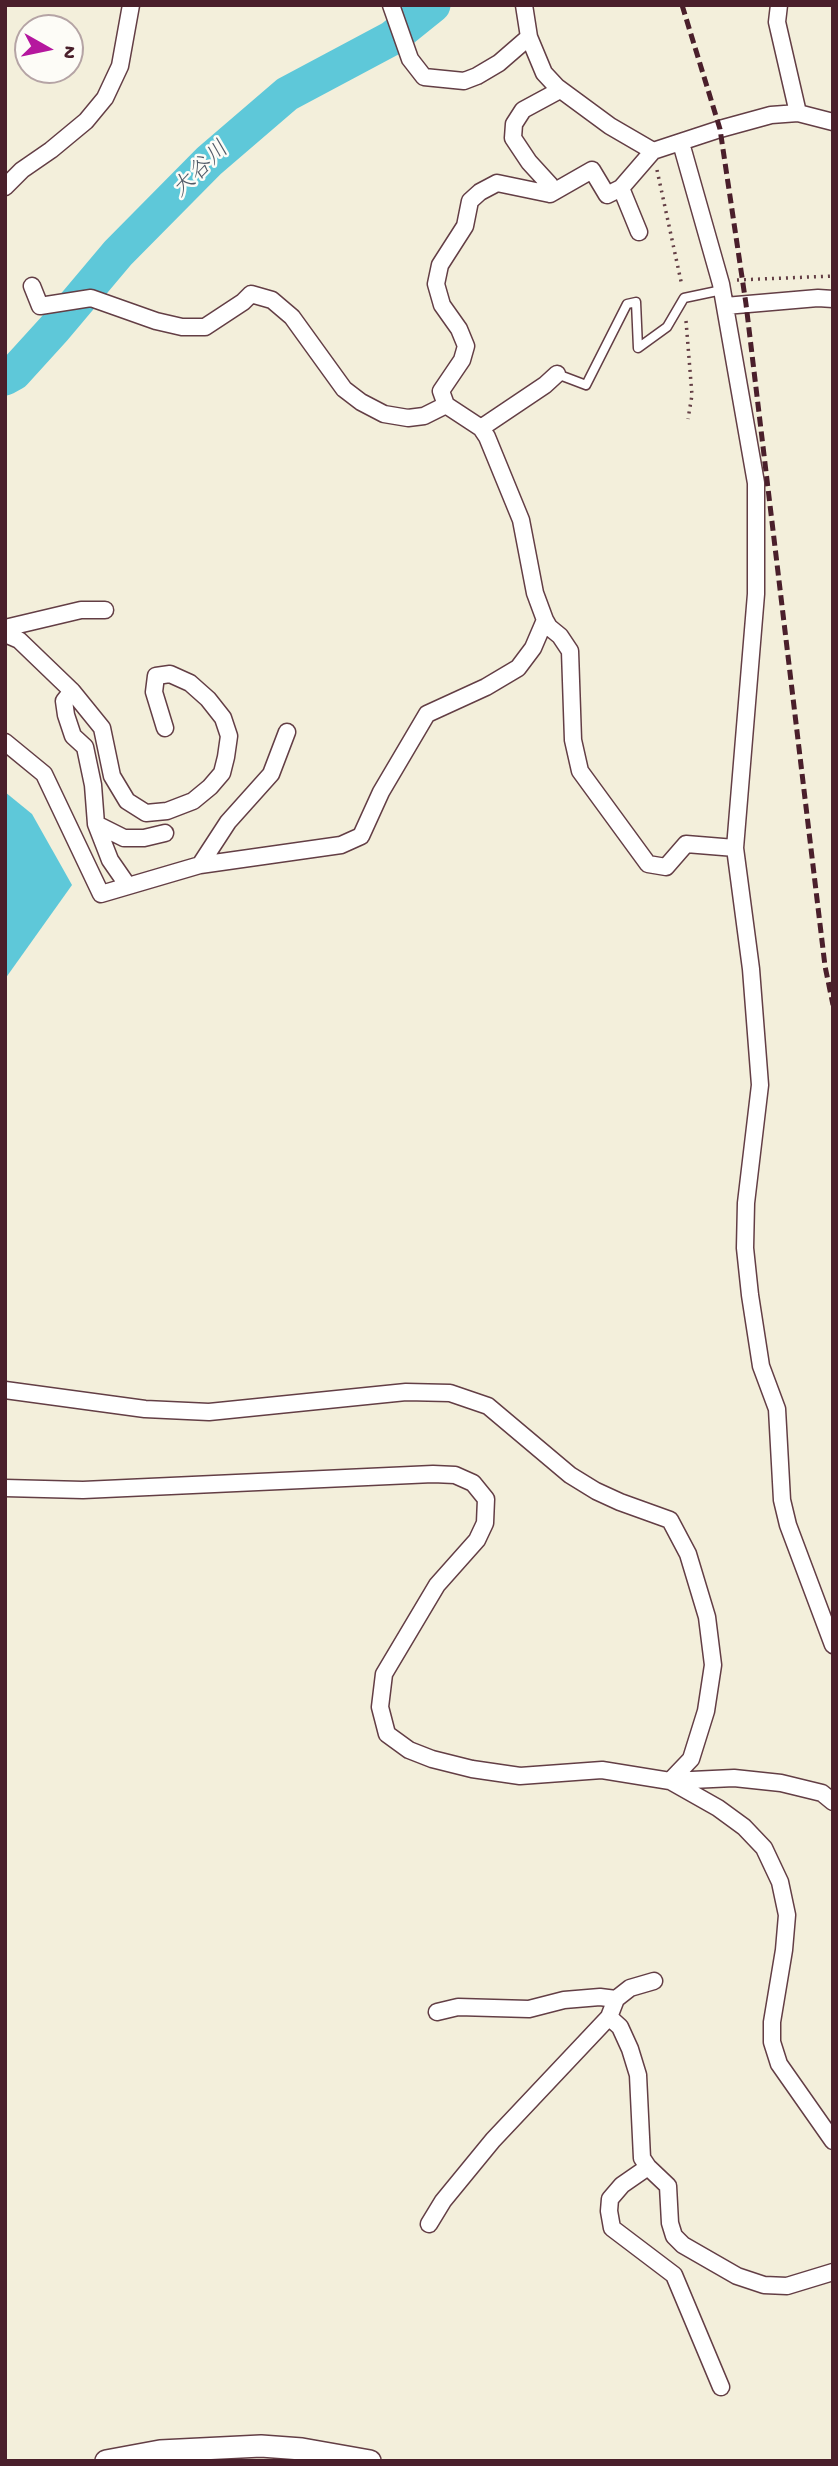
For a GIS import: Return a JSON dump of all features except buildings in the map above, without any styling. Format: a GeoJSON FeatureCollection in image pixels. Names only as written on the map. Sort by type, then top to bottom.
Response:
{"type":"FeatureCollection","features":[{"type":"Feature","properties":{"kind":"street"},"geometry":{"type":"LineString","coordinates":[[5,187],[22,170],[86,121],[105,98],[120,66],[131,5]]}},
{"type":"Feature","properties":{"kind":"street"},"geometry":{"type":"LineString","coordinates":[[391,5],[410,59],[424,77],[464,81],[499,63],[529,37]]}},
{"type":"Feature","properties":{"kind":"street"},"geometry":{"type":"LineString","coordinates":[[524,5],[529,37],[544,73],[560,90],[610,126],[653,151]]}},
{"type":"Feature","properties":{"kind":"street"},"geometry":{"type":"LineString","coordinates":[[779,5],[777,22],[799,113]]}},
{"type":"Feature","properties":{"kind":"street"},"geometry":{"type":"LineString","coordinates":[[550,194],[550,185],[529,162],[513,138],[514,124],[523,110],[560,90]]}},
{"type":"Feature","properties":{"kind":"street"},"geometry":{"type":"LineString","coordinates":[[736,848],[686,844],[666,867],[648,864],[580,771],[573,740],[570,651],[545,620],[535,593],[521,520],[487,437],[481,428],[446,405],[441,391],[462,360],[466,346],[459,329],[442,305],[436,284],[440,265],[464,226],[470,201],[497,183],[550,194],[592,170],[607,195],[621,188],[653,151],[720,129],[771,115],[799,113],[833,122]]}},
{"type":"Feature","properties":{"kind":"street"},"geometry":{"type":"LineString","coordinates":[[681,143],[723,298],[756,483],[756,594],[736,848],[751,969],[760,1085],[746,1203],[745,1248],[761,1366],[777,1409],[782,1500],[788,1525],[833,1645]]}},
{"type":"Feature","properties":{"kind":"street"},"geometry":{"type":"LineString","coordinates":[[621,188],[639,232]]}},
{"type":"Feature","properties":{"kind":"street"},"geometry":{"type":"LineString","coordinates":[[32,286],[40,306],[91,298],[156,321],[182,327],[205,327],[251,294],[272,300],[292,317],[344,389],[360,402],[384,414],[408,418],[424,416],[446,405]]}},
{"type":"Feature","properties":{"kind":"street"},"geometry":{"type":"LineString","coordinates":[[723,298],[833,299]]}},
{"type":"Feature","properties":{"kind":"street"},"geometry":{"type":"LineString","coordinates":[[481,428],[557,374]]}},
{"type":"Feature","properties":{"kind":"street"},"geometry":{"type":"LineString","coordinates":[[5,628],[82,610],[105,610]]}},
{"type":"Feature","properties":{"kind":"street"},"geometry":{"type":"LineString","coordinates":[[5,742],[44,774],[100,894],[200,865],[341,845],[361,836],[381,792],[427,714],[486,687],[518,668],[533,648],[545,620]]}},
{"type":"Feature","properties":{"kind":"street"},"geometry":{"type":"LineString","coordinates":[[5,634],[19,640],[72,691],[102,728],[112,776],[127,801],[146,813],[167,811],[193,801],[222,773],[226,757],[229,736],[223,718],[208,699],[190,683],[170,674],[156,676],[153,692],[165,728]]}},
{"type":"Feature","properties":{"kind":"street"},"geometry":{"type":"LineString","coordinates":[[72,691],[64,701],[66,715],[73,736],[85,747],[93,785],[96,824],[110,860],[128,886]]}},
{"type":"Feature","properties":{"kind":"street"},"geometry":{"type":"LineString","coordinates":[[200,865],[228,822],[271,774],[287,732]]}},
{"type":"Feature","properties":{"kind":"street"},"geometry":{"type":"LineString","coordinates":[[96,824],[124,838],[144,838],[165,833]]}},
{"type":"Feature","properties":{"kind":"street"},"geometry":{"type":"LineString","coordinates":[[5,1390],[145,1409],[209,1412],[406,1392],[450,1393],[488,1406],[570,1475],[608,1497],[670,1520],[688,1554],[707,1617],[713,1665],[706,1711],[691,1759],[670,1781]]}},
{"type":"Feature","properties":{"kind":"street"},"geometry":{"type":"LineString","coordinates":[[5,1488],[83,1490],[455,1475],[473,1483],[485,1499],[485,1523],[477,1540],[437,1585],[384,1674],[380,1707],[387,1734],[409,1750],[471,1769],[520,1776],[601,1770],[670,1781],[734,1778],[782,1783],[822,1793],[833,1802]]}},
{"type":"Feature","properties":{"kind":"street"},"geometry":{"type":"LineString","coordinates":[[670,1781],[718,1808],[744,1827],[764,1848],[780,1882],[787,1915],[785,1950],[772,2022],[772,2042],[779,2064],[833,2141]]}},
{"type":"Feature","properties":{"kind":"street"},"geometry":{"type":"LineString","coordinates":[[429,2224],[443,2201],[493,2140],[609,2017],[616,1999],[630,1988],[654,1981]]}},
{"type":"Feature","properties":{"kind":"street"},"geometry":{"type":"LineString","coordinates":[[437,2012],[458,2007],[529,2009],[564,2000],[600,1997],[616,1999]]}},
{"type":"Feature","properties":{"kind":"street"},"geometry":{"type":"LineString","coordinates":[[609,2017],[620,2027],[638,2075],[642,2158],[668,2186],[670,2223],[674,2236],[683,2245],[737,2276],[764,2285],[787,2286],[833,2272]]}},
{"type":"Feature","properties":{"kind":"street"},"geometry":{"type":"LineString","coordinates":[[648,2167],[622,2185],[610,2199],[612,2228],[674,2275],[722,2387]]}},
{"type":"Feature","properties":{"kind":"street"},"geometry":{"type":"LineString","coordinates":[[106,2461],[160,2451],[261,2446],[302,2449],[370,2461]]}},
{"type":"Feature","properties":{"kind":"lane"},"geometry":{"type":"LineString","coordinates":[[557,374],[586,385],[627,304],[636,302],[638,348],[667,327],[684,298],[723,298]]}},
{"type":"Feature","properties":{"kind":"path"},"geometry":{"type":"LineString","coordinates":[[742,278],[833,276]]}},
{"type":"Feature","properties":{"kind":"water"},"geometry":{"type":"Polygon","coordinates":[[[5,792],[32,814],[72,885],[5,979],[5,792]]]}},
{"type":"Feature","properties":{"kind":"waterway","name":"大谷川"},"geometry":{"type":"LineString","coordinates":[[5,378],[14,373],[54,329],[118,253],[209,161],[287,94],[392,38],[433,5]]}},
{"type":"Feature","properties":{"kind":"railway"},"geometry":{"type":"LineString","coordinates":[[682,5],[720,129],[746,304],[825,966],[833,1005]]}}]}
